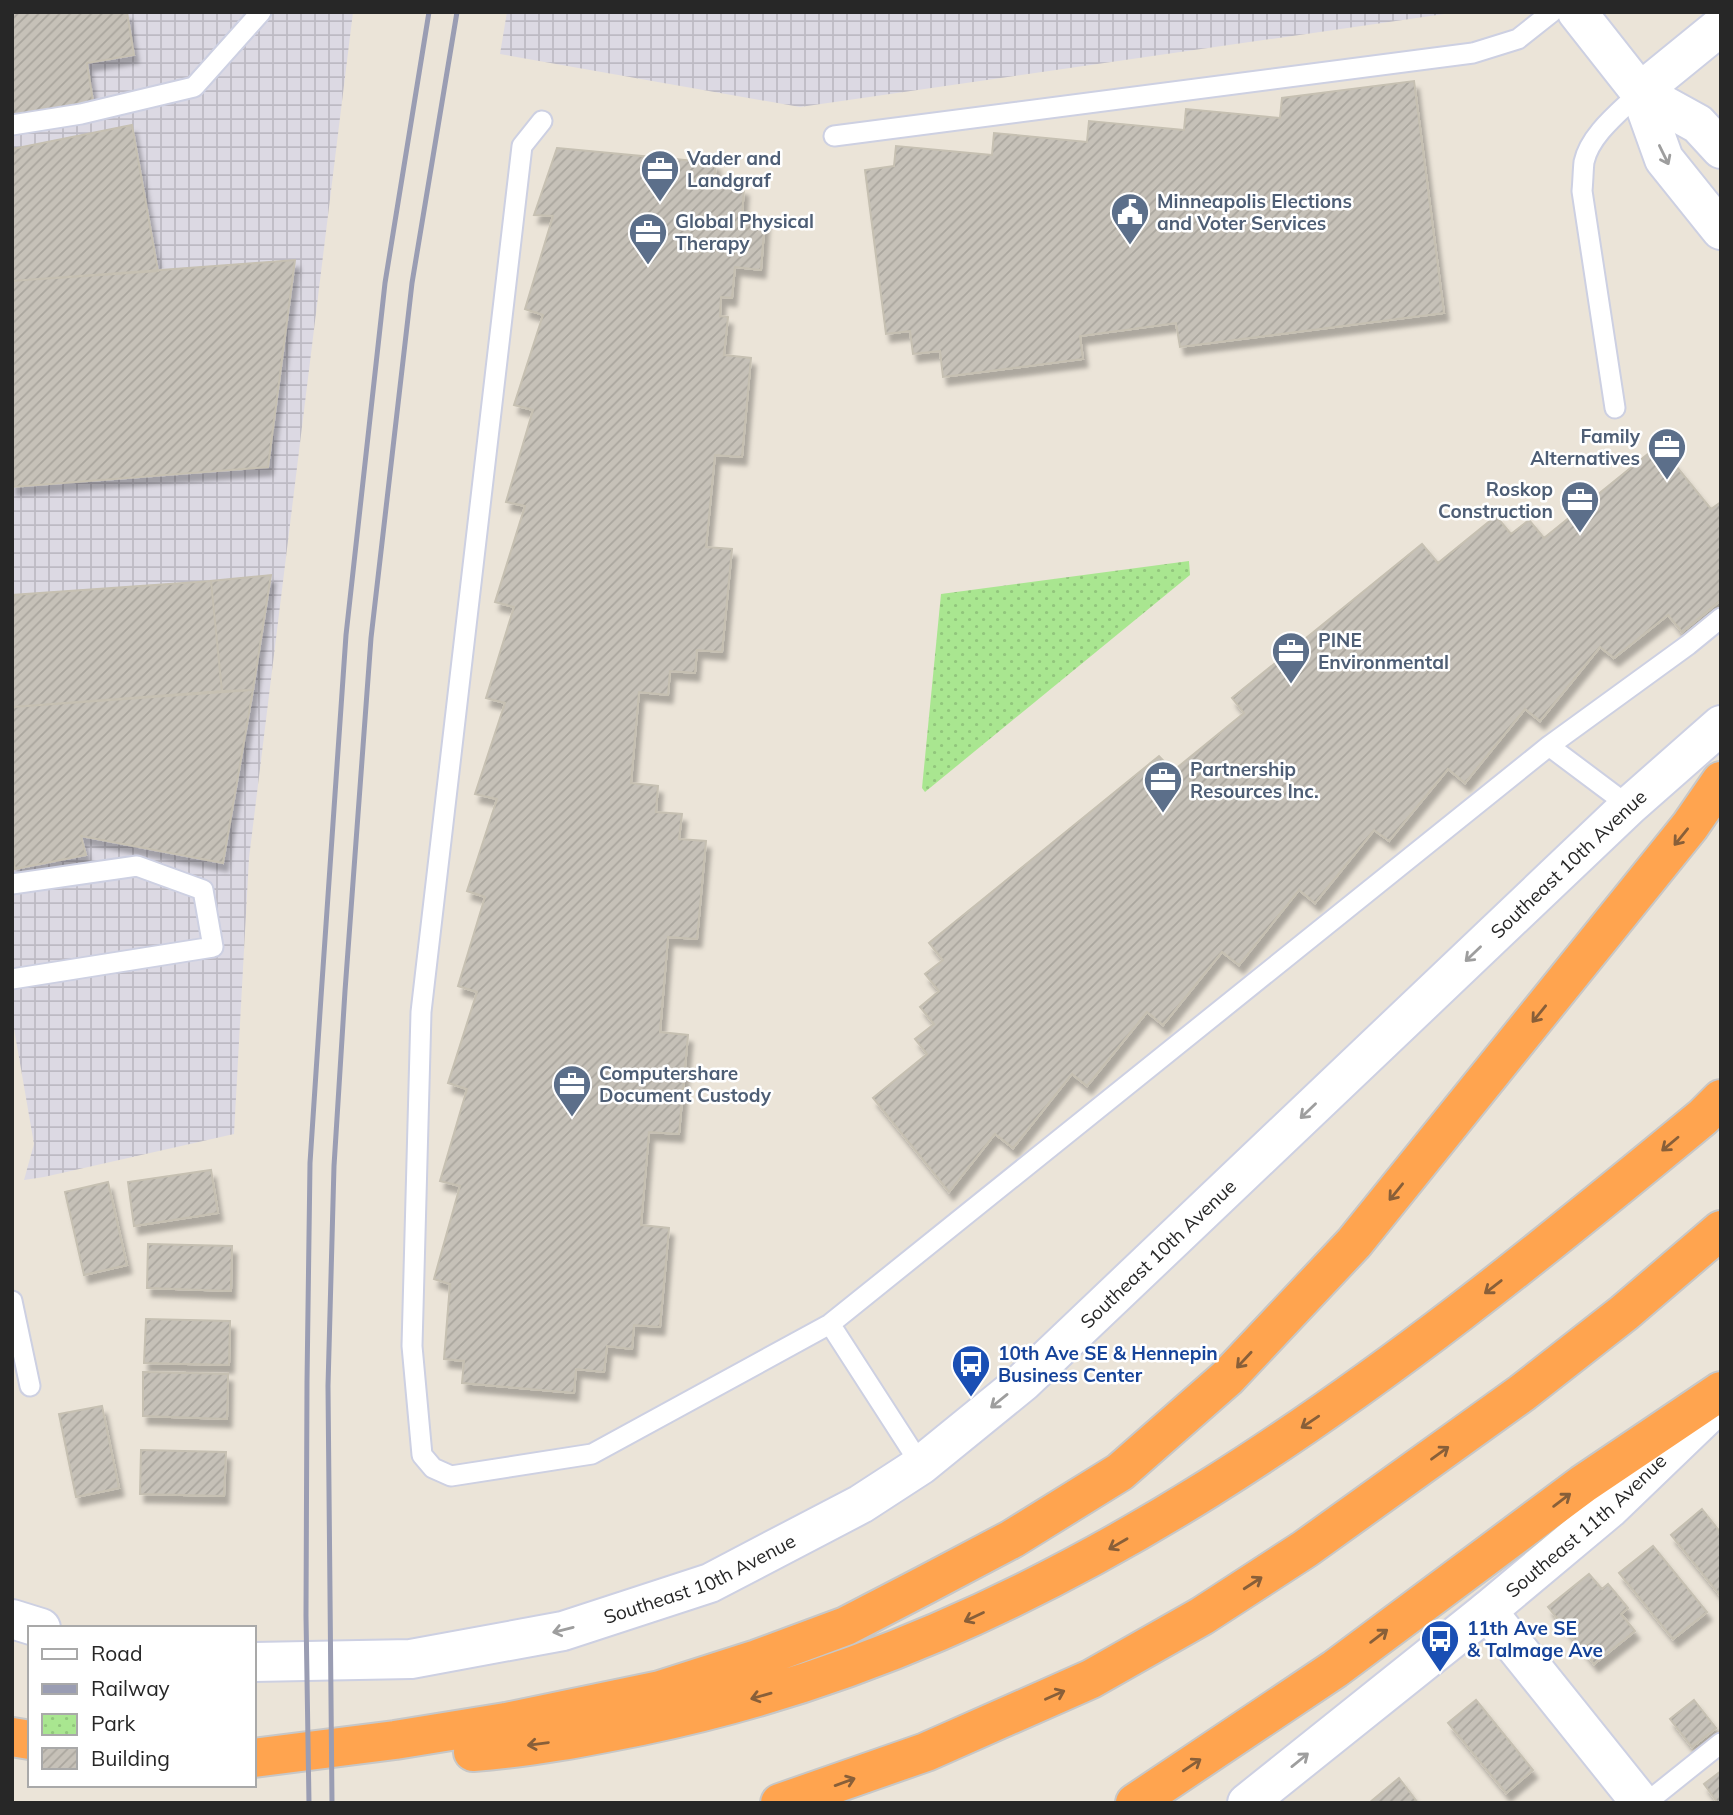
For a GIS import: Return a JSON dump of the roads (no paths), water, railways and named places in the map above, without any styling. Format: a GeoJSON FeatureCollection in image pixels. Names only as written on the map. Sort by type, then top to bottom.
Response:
{"type":"FeatureCollection","features":[{"type":"Feature","properties":{"kind":"highway"},"geometry":{"type":"LineString","coordinates":[[256,1759],[506,1722],[660,1690],[757,1660],[846,1626],[914,1591],[1012,1539],[1120,1472],[1227,1378],[1354,1244],[1690,826],[1721,781]]}},
{"type":"Feature","properties":{"kind":"highway"},"geometry":{"type":"LineString","coordinates":[[256,1759],[364,1760],[484,1751],[590,1737],[697,1715],[801,1684],[902,1648],[970,1619],[1048,1582],[1154,1523],[1344,1399],[1551,1242],[1721,1099]]}},
{"type":"Feature","properties":{"kind":"highway"},"geometry":{"type":"LineString","coordinates":[[780,1803],[926,1752],[1091,1679],[1202,1616],[1305,1549],[1511,1401],[1624,1313],[1721,1230]]}},
{"type":"Feature","properties":{"kind":"highway"},"geometry":{"type":"LineString","coordinates":[[1135,1803],[1335,1668],[1583,1484],[1721,1391]]}},
{"type":"Feature","properties":{"kind":"street"},"geometry":{"type":"LineString","coordinates":[[1577,12],[1640,92],[1664,159],[1721,230]]}},
{"type":"Feature","properties":{"kind":"street"},"geometry":{"type":"LineString","coordinates":[[1640,92],[1721,26]]}},
{"type":"Feature","properties":{"kind":"street"},"geometry":{"type":"LineString","coordinates":[[1640,92],[1698,124],[1721,149]]}},
{"type":"Feature","properties":{"kind":"street","name":"Southeast 10th Avenue"},"geometry":{"type":"LineString","coordinates":[[256,1662],[411,1659],[563,1631],[710,1583],[861,1504],[921,1465],[1023,1382],[1629,806],[1721,725]]}},
{"type":"Feature","properties":{"kind":"street","name":"Southeast 11th Avenue"},"geometry":{"type":"LineString","coordinates":[[1247,1803],[1487,1611],[1609,1509],[1721,1402]]}},
{"type":"Feature","properties":{"kind":"street"},"geometry":{"type":"LineString","coordinates":[[1487,1611],[1641,1803]]}},
{"type":"Feature","properties":{"kind":"street"},"geometry":{"type":"LineString","coordinates":[[12,1619],[35,1626]]}},
{"type":"Feature","properties":{"kind":"lane"},"geometry":{"type":"LineString","coordinates":[[12,125],[81,114],[194,87],[261,12]]}},
{"type":"Feature","properties":{"kind":"lane"},"geometry":{"type":"LineString","coordinates":[[834,135],[1474,53],[1518,39],[1552,12]]}},
{"type":"Feature","properties":{"kind":"lane"},"geometry":{"type":"LineString","coordinates":[[1615,408],[1582,191],[1584,162],[1590,147],[1640,92]]}},
{"type":"Feature","properties":{"kind":"lane"},"geometry":{"type":"LineString","coordinates":[[542,121],[522,146],[421,1012],[412,1346],[422,1455],[433,1468],[451,1476],[592,1454],[830,1324],[1549,746],[1721,618]]}},
{"type":"Feature","properties":{"kind":"lane"},"geometry":{"type":"LineString","coordinates":[[1549,746],[1629,806]]}},
{"type":"Feature","properties":{"kind":"lane"},"geometry":{"type":"LineString","coordinates":[[12,884],[137,866],[203,890],[213,947],[12,979]]}},
{"type":"Feature","properties":{"kind":"lane"},"geometry":{"type":"LineString","coordinates":[[12,1301],[30,1386]]}},
{"type":"Feature","properties":{"kind":"lane"},"geometry":{"type":"LineString","coordinates":[[830,1324],[921,1465]]}},
{"type":"Feature","properties":{"kind":"lane"},"geometry":{"type":"LineString","coordinates":[[1646,1803],[1721,1743]]}},
{"type":"Feature","properties":{"kind":"railway"},"geometry":{"type":"LineString","coordinates":[[309,1803],[306,1616],[310,1163],[321,997],[346,635],[385,283],[429,12]]}},
{"type":"Feature","properties":{"kind":"railway"},"geometry":{"type":"LineString","coordinates":[[332,1803],[328,1386],[334,1166],[345,991],[371,638],[412,283],[457,12]]}},
{"type":"Feature","properties":{"kind":"place","name":"Vader and Landgraf"},"geometry":{"type":"Point","coordinates":[660,203]}},
{"type":"Feature","properties":{"kind":"place","name":"Minneapolis Elections and Voter Services"},"geometry":{"type":"Point","coordinates":[1130,246]}},
{"type":"Feature","properties":{"kind":"place","name":"Global Physical Therapy"},"geometry":{"type":"Point","coordinates":[648,266]}},
{"type":"Feature","properties":{"kind":"place","name":"Family Alternatives"},"geometry":{"type":"Point","coordinates":[1667,481]}},
{"type":"Feature","properties":{"kind":"place","name":"Roskop Construction"},"geometry":{"type":"Point","coordinates":[1580,534]}},
{"type":"Feature","properties":{"kind":"place","name":"PINE Environmental"},"geometry":{"type":"Point","coordinates":[1291,685]}},
{"type":"Feature","properties":{"kind":"place","name":"Partnership Resources Inc."},"geometry":{"type":"Point","coordinates":[1163,814]}},
{"type":"Feature","properties":{"kind":"place","name":"Computershare Document Custody"},"geometry":{"type":"Point","coordinates":[572,1118]}},
{"type":"Feature","properties":{"kind":"place","name":"10th Ave SE & Hennepin Business Center"},"geometry":{"type":"Point","coordinates":[971,1398]}},
{"type":"Feature","properties":{"kind":"place","name":"11th Ave SE & Talmage Ave"},"geometry":{"type":"Point","coordinates":[1440,1673]}}]}
